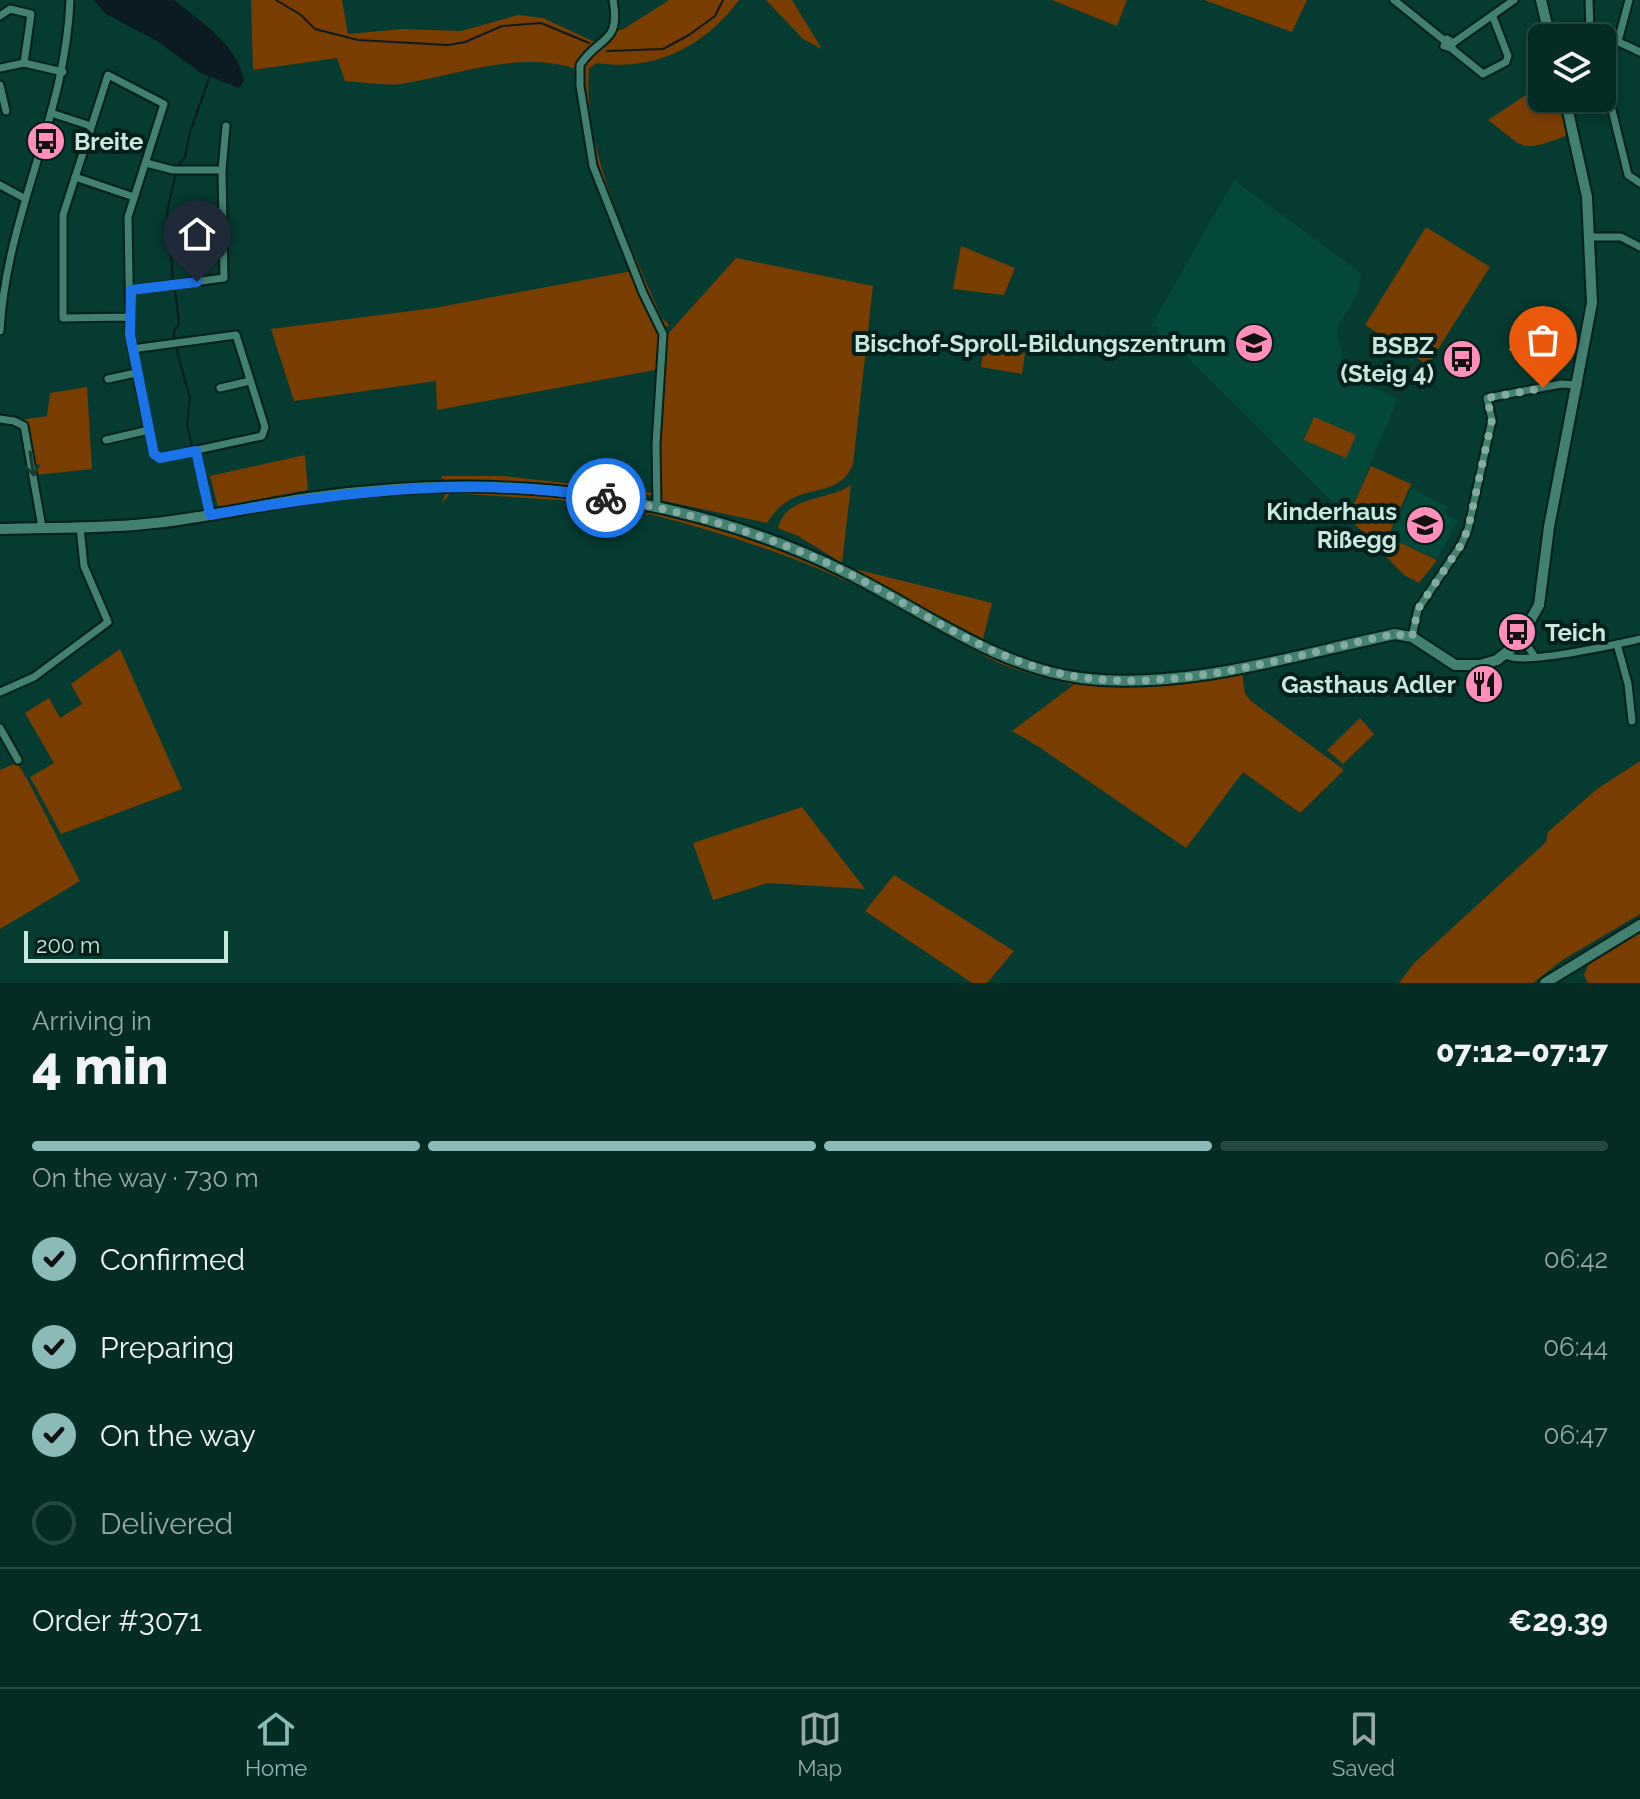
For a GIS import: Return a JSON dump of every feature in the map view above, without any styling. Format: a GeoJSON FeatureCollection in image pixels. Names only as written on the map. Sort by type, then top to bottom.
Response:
{"type":"FeatureCollection","features":[{"type":"Feature","properties":{"kind":"street"},"geometry":{"type":"LineString","coordinates":[[0,331],[3,270],[63,72],[70,0]]}},
{"type":"Feature","properties":{"kind":"street"},"geometry":{"type":"LineString","coordinates":[[613,0],[616,20],[613,30],[580,65],[580,86],[593,166],[603,196],[663,334],[656,444],[657,508]]}},
{"type":"Feature","properties":{"kind":"street"},"geometry":{"type":"LineString","coordinates":[[1394,0],[1483,74],[1506,62],[1508,56],[1493,17]]}},
{"type":"Feature","properties":{"kind":"street"},"geometry":{"type":"LineString","coordinates":[[1541,0],[1547,24]]}},
{"type":"Feature","properties":{"kind":"street"},"geometry":{"type":"LineString","coordinates":[[1589,0],[1590,24]]}},
{"type":"Feature","properties":{"kind":"street"},"geometry":{"type":"LineString","coordinates":[[1629,0],[1618,41],[1640,52]]}},
{"type":"Feature","properties":{"kind":"street"},"geometry":{"type":"LineString","coordinates":[[1449,44],[1493,17],[1508,2]]}},
{"type":"Feature","properties":{"kind":"street"},"geometry":{"type":"LineString","coordinates":[[0,16],[10,9],[31,14],[24,63]]}},
{"type":"Feature","properties":{"kind":"street"},"geometry":{"type":"LineString","coordinates":[[0,68],[24,63],[63,72]]}},
{"type":"Feature","properties":{"kind":"street"},"geometry":{"type":"LineString","coordinates":[[129,317],[63,318],[63,215],[108,75],[164,104],[128,217],[132,349],[154,454],[160,458],[262,436],[265,427],[236,335],[132,349]]}},
{"type":"Feature","properties":{"kind":"street"},"geometry":{"type":"LineString","coordinates":[[0,85],[6,111]]}},
{"type":"Feature","properties":{"kind":"street"},"geometry":{"type":"LineString","coordinates":[[0,529],[114,527],[311,498],[440,486],[587,495],[657,508],[765,537],[854,576],[1004,655],[1083,678],[1169,678],[1395,634],[1412,637],[1455,665],[1480,665],[1506,655],[1522,638],[1535,615],[1542,593],[1549,527],[1592,303],[1587,197],[1568,112]]}},
{"type":"Feature","properties":{"kind":"street"},"geometry":{"type":"LineString","coordinates":[[1612,112],[1628,175],[1640,183]]}},
{"type":"Feature","properties":{"kind":"street"},"geometry":{"type":"LineString","coordinates":[[51,113],[91,126]]}},
{"type":"Feature","properties":{"kind":"street"},"geometry":{"type":"LineString","coordinates":[[131,290],[224,278],[222,170],[226,126]]}},
{"type":"Feature","properties":{"kind":"street"},"geometry":{"type":"LineString","coordinates":[[146,163],[173,170],[222,170]]}},
{"type":"Feature","properties":{"kind":"street"},"geometry":{"type":"LineString","coordinates":[[75,177],[134,197]]}},
{"type":"Feature","properties":{"kind":"street"},"geometry":{"type":"LineString","coordinates":[[0,185],[24,198]]}},
{"type":"Feature","properties":{"kind":"street"},"geometry":{"type":"LineString","coordinates":[[192,224],[223,224]]}},
{"type":"Feature","properties":{"kind":"street"},"geometry":{"type":"LineString","coordinates":[[1591,237],[1621,237],[1639,244]]}},
{"type":"Feature","properties":{"kind":"street"},"geometry":{"type":"LineString","coordinates":[[108,379],[136,373]]}},
{"type":"Feature","properties":{"kind":"street"},"geometry":{"type":"LineString","coordinates":[[220,388],[250,381]]}},
{"type":"Feature","properties":{"kind":"street"},"geometry":{"type":"LineString","coordinates":[[1412,637],[1418,609],[1461,545],[1468,529],[1492,420],[1487,398],[1561,384],[1578,385]]}},
{"type":"Feature","properties":{"kind":"street"},"geometry":{"type":"LineString","coordinates":[[0,419],[24,426],[42,527]]}},
{"type":"Feature","properties":{"kind":"street"},"geometry":{"type":"LineString","coordinates":[[106,440],[149,430]]}},
{"type":"Feature","properties":{"kind":"street"},"geometry":{"type":"LineString","coordinates":[[196,451],[210,515]]}},
{"type":"Feature","properties":{"kind":"street"},"geometry":{"type":"LineString","coordinates":[[0,692],[34,677],[108,622],[84,566],[80,527]]}},
{"type":"Feature","properties":{"kind":"street"},"geometry":{"type":"LineString","coordinates":[[1522,638],[1535,657]]}},
{"type":"Feature","properties":{"kind":"street"},"geometry":{"type":"LineString","coordinates":[[1506,655],[1514,659],[1535,657],[1640,639]]}},
{"type":"Feature","properties":{"kind":"street"},"geometry":{"type":"LineString","coordinates":[[1617,644],[1628,684],[1632,721]]}},
{"type":"Feature","properties":{"kind":"street"},"geometry":{"type":"LineString","coordinates":[[0,728],[18,760]]}},
{"type":"Feature","properties":{"kind":"street"},"geometry":{"type":"LineString","coordinates":[[1545,983],[1640,925]]}},
{"type":"Feature","properties":{"kind":"shaded area"},"geometry":{"type":"Polygon","coordinates":[[[251,0],[342,0],[348,34],[402,29],[461,31],[518,15],[543,18],[601,45],[613,30],[622,30],[669,0],[739,0],[711,31],[677,52],[639,63],[597,63],[589,68],[593,131],[611,196],[661,317],[669,325],[663,329],[645,292],[594,163],[582,68],[593,53],[579,70],[557,64],[513,63],[394,84],[345,81],[337,58],[253,70],[251,0]]]}},
{"type":"Feature","properties":{"kind":"shaded area"},"geometry":{"type":"Polygon","coordinates":[[[766,0],[792,0],[822,49],[803,39],[766,0]]]}},
{"type":"Feature","properties":{"kind":"shaded area"},"geometry":{"type":"Polygon","coordinates":[[[1052,0],[1127,0],[1117,26],[1052,0]]]}},
{"type":"Feature","properties":{"kind":"shaded area"},"geometry":{"type":"Polygon","coordinates":[[[1204,0],[1307,0],[1292,32],[1204,0]]]}},
{"type":"Feature","properties":{"kind":"shaded area"},"geometry":{"type":"Polygon","coordinates":[[[1526,95],[1528,112],[1561,112],[1568,133],[1530,146],[1517,142],[1488,120],[1526,95]]]}},
{"type":"Feature","properties":{"kind":"shaded area","name":"Bischof-Sproll-Bildungszentrum"},"geometry":{"type":"Polygon","coordinates":[[[1234,180],[1361,273],[1357,294],[1337,328],[1343,357],[1337,372],[1398,399],[1348,517],[1180,350],[1156,336],[1158,328],[1151,326],[1234,180]]]}},
{"type":"Feature","properties":{"kind":"shaded area"},"geometry":{"type":"Polygon","coordinates":[[[1426,227],[1490,267],[1428,365],[1365,325],[1426,227]]]}},
{"type":"Feature","properties":{"kind":"shaded area"},"geometry":{"type":"Polygon","coordinates":[[[961,246],[1015,268],[1004,295],[953,289],[961,246]]]}},
{"type":"Feature","properties":{"kind":"shaded area"},"geometry":{"type":"Polygon","coordinates":[[[736,258],[873,286],[853,464],[837,483],[790,500],[767,523],[660,500],[658,442],[666,336],[736,258]]]}},
{"type":"Feature","properties":{"kind":"shaded area"},"geometry":{"type":"Polygon","coordinates":[[[632,271],[661,334],[660,369],[437,410],[436,381],[294,401],[271,329],[434,308],[632,271]]]}},
{"type":"Feature","properties":{"kind":"shaded area"},"geometry":{"type":"Polygon","coordinates":[[[984,347],[1025,353],[1022,374],[981,367],[984,347]]]}},
{"type":"Feature","properties":{"kind":"shaded area"},"geometry":{"type":"Polygon","coordinates":[[[87,387],[92,469],[36,475],[29,430],[21,420],[47,416],[50,393],[87,387]]]}},
{"type":"Feature","properties":{"kind":"shaded area"},"geometry":{"type":"Polygon","coordinates":[[[1314,417],[1356,435],[1346,458],[1304,440],[1314,417]]]}},
{"type":"Feature","properties":{"kind":"shaded area"},"geometry":{"type":"Polygon","coordinates":[[[305,455],[308,490],[218,507],[210,476],[305,455]]]}},
{"type":"Feature","properties":{"kind":"shaded area"},"geometry":{"type":"Polygon","coordinates":[[[1371,466],[1411,484],[1388,537],[1437,560],[1419,583],[1404,575],[1348,517],[1371,466]]]}},
{"type":"Feature","properties":{"kind":"shaded area"},"geometry":{"type":"Polygon","coordinates":[[[441,476],[503,476],[654,493],[655,496],[534,482],[442,479],[441,476]]]}},
{"type":"Feature","properties":{"kind":"shaded area"},"geometry":{"type":"Polygon","coordinates":[[[851,485],[842,563],[798,536],[778,528],[782,517],[799,504],[851,485]]]}},
{"type":"Feature","properties":{"kind":"shaded area"},"geometry":{"type":"Polygon","coordinates":[[[447,488],[566,495],[639,507],[642,512],[559,500],[450,493],[442,504],[447,488]]]}},
{"type":"Feature","properties":{"kind":"shaded area","name":"Kinderhaus Rißegg"},"geometry":{"type":"Polygon","coordinates":[[[1411,489],[1447,506],[1444,514],[1458,520],[1437,559],[1389,537],[1411,489]]]}},
{"type":"Feature","properties":{"kind":"shaded area"},"geometry":{"type":"Polygon","coordinates":[[[650,509],[731,531],[822,565],[944,629],[1074,681],[1073,685],[992,660],[847,581],[764,548],[650,514],[645,516],[650,509]]]}},
{"type":"Feature","properties":{"kind":"shaded area"},"geometry":{"type":"Polygon","coordinates":[[[843,566],[992,603],[983,639],[843,566]]]}},
{"type":"Feature","properties":{"kind":"shaded area"},"geometry":{"type":"Polygon","coordinates":[[[120,649],[182,789],[61,834],[30,777],[54,763],[25,713],[49,698],[60,718],[82,704],[71,684],[120,649]]]}},
{"type":"Feature","properties":{"kind":"shaded area"},"geometry":{"type":"Polygon","coordinates":[[[1241,666],[1245,694],[1251,701],[1344,770],[1300,813],[1243,772],[1186,848],[1012,731],[1083,678],[1129,680],[1241,666]]]}},
{"type":"Feature","properties":{"kind":"shaded area"},"geometry":{"type":"Polygon","coordinates":[[[1360,718],[1374,734],[1343,764],[1327,750],[1360,718]]]}},
{"type":"Feature","properties":{"kind":"shaded area"},"geometry":{"type":"Polygon","coordinates":[[[1640,761],[1640,914],[1561,961],[1533,983],[1399,983],[1414,963],[1546,842],[1548,832],[1597,789],[1640,761]]]}},
{"type":"Feature","properties":{"kind":"shaded area"},"geometry":{"type":"Polygon","coordinates":[[[14,764],[19,766],[27,779],[80,881],[0,929],[0,770],[14,764]]]}},
{"type":"Feature","properties":{"kind":"shaded area"},"geometry":{"type":"Polygon","coordinates":[[[802,807],[865,889],[768,883],[713,900],[693,843],[802,807]]]}},
{"type":"Feature","properties":{"kind":"shaded area"},"geometry":{"type":"Polygon","coordinates":[[[894,875],[1014,951],[987,983],[972,983],[865,911],[894,875]]]}},
{"type":"Feature","properties":{"kind":"shaded area"},"geometry":{"type":"Polygon","coordinates":[[[1640,932],[1640,983],[1588,983],[1584,975],[1588,965],[1640,932]]]}},
{"type":"Feature","properties":{"kind":"water"},"geometry":{"type":"Polygon","coordinates":[[[93,0],[174,0],[226,45],[244,81],[239,88],[201,73],[157,41],[106,14],[93,0]]]}},
{"type":"Feature","properties":{"kind":"building"},"geometry":{"type":"Polygon","coordinates":[[[1519,326],[1538,335],[1535,368],[1526,366],[1527,357],[1509,350],[1519,326]]]}},
{"type":"Feature","properties":{"kind":"waterway"},"geometry":{"type":"LineString","coordinates":[[276,0],[301,15],[315,29],[358,40],[448,45],[465,42],[502,26],[541,23],[589,43]]}},
{"type":"Feature","properties":{"kind":"waterway"},"geometry":{"type":"LineString","coordinates":[[607,51],[663,49],[715,16],[723,0]]}},
{"type":"Feature","properties":{"kind":"waterway"},"geometry":{"type":"LineString","coordinates":[[179,164],[185,157],[190,132],[210,76]]}},
{"type":"Feature","properties":{"kind":"waterway"},"geometry":{"type":"LineString","coordinates":[[173,279],[167,211],[176,174]]}},
{"type":"Feature","properties":{"kind":"waterway"},"geometry":{"type":"LineString","coordinates":[[174,339],[174,331],[179,324],[175,290]]}},
{"type":"Feature","properties":{"kind":"waterway"},"geometry":{"type":"LineString","coordinates":[[176,348],[190,398],[187,425],[192,445]]}},
{"type":"Feature","properties":{"kind":"way so far"},"geometry":{"type":"LineString","coordinates":[[606,498],[712,520],[793,548],[881,590],[981,645],[1028,664],[1083,678],[1169,678],[1395,634],[1412,637],[1418,609],[1461,545],[1468,529],[1492,420],[1487,398],[1543,388]]}},
{"type":"Feature","properties":{"kind":"place","name":"Breite"},"geometry":{"type":"Point","coordinates":[46,141]}},
{"type":"Feature","properties":{"kind":"place","name":"Bischof-Sproll-Bildungszentrum"},"geometry":{"type":"Point","coordinates":[1254,343]}},
{"type":"Feature","properties":{"kind":"place","name":"BSBZ (Steig 4)"},"geometry":{"type":"Point","coordinates":[1462,359]}},
{"type":"Feature","properties":{"kind":"place","name":"Kinderhaus Rißegg"},"geometry":{"type":"Point","coordinates":[1425,525]}},
{"type":"Feature","properties":{"kind":"place","name":"Teich"},"geometry":{"type":"Point","coordinates":[1517,632]}},
{"type":"Feature","properties":{"kind":"place","name":"Gasthaus Adler"},"geometry":{"type":"Point","coordinates":[1484,684]}},
{"type":"Feature","properties":{"kind":"route"},"geometry":{"type":"LineString","coordinates":[[197,282],[131,290],[130,335],[154,454],[160,458],[196,451],[210,515],[393,488],[529,489],[606,498]]}}]}
